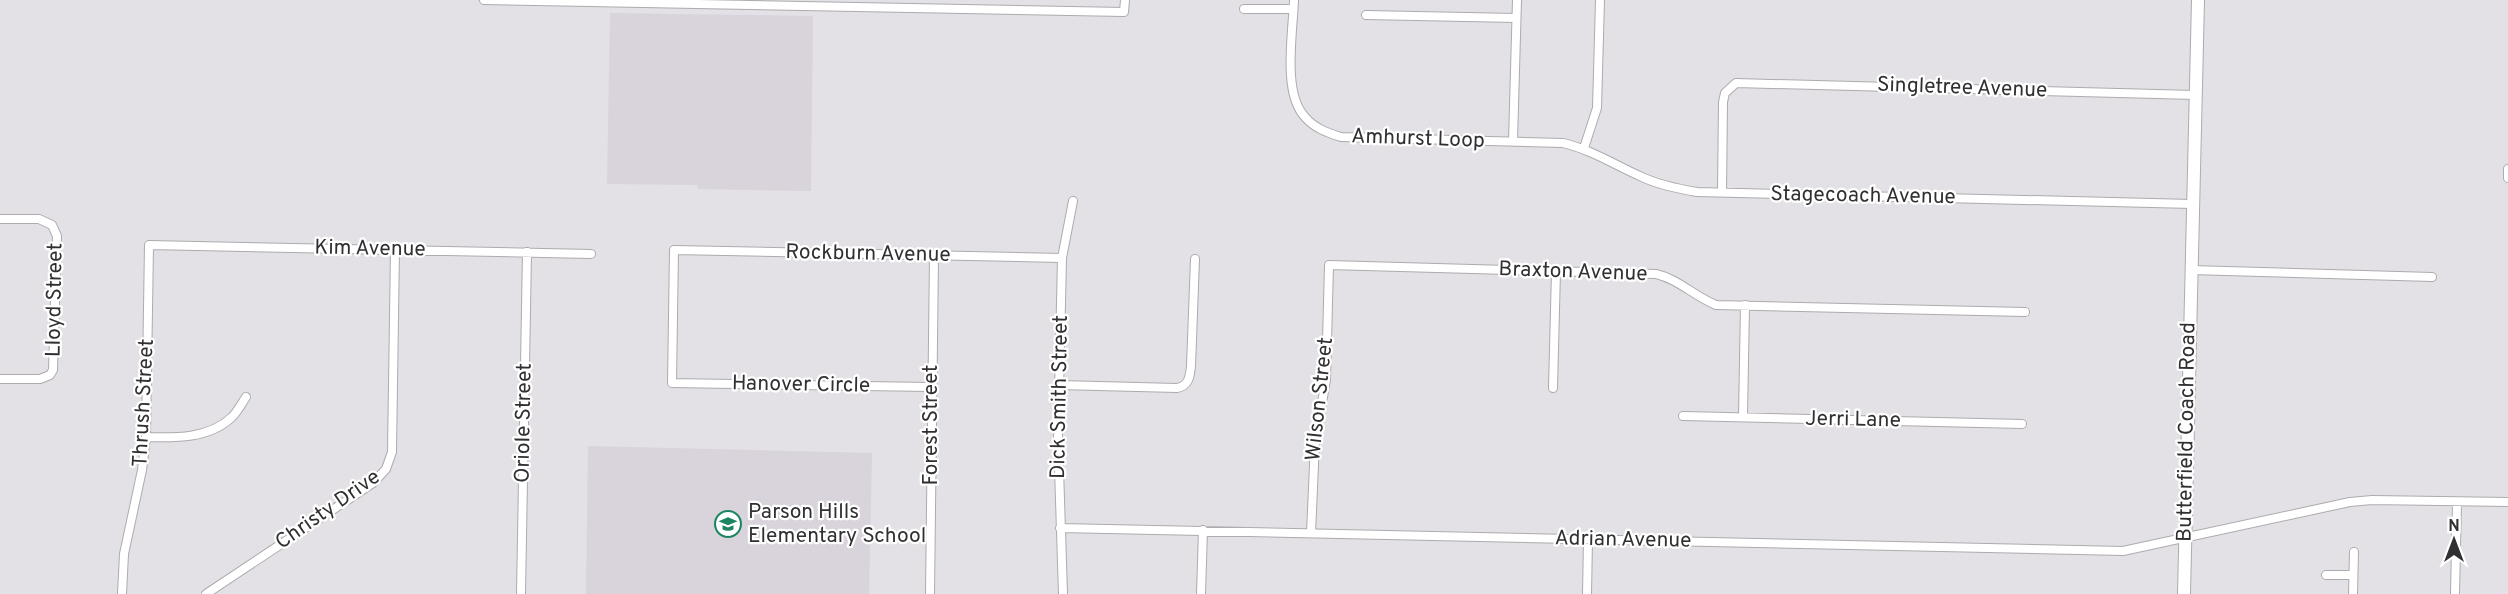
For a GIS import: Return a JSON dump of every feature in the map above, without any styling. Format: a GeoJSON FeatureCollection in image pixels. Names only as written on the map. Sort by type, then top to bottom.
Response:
{"type":"FeatureCollection","features":[{"type":"Feature","properties":{"kind":"main road","name":"Butterfield Coach Road"},"geometry":{"type":"LineString","coordinates":[[2184,594],[2198,0]]}},
{"type":"Feature","properties":{"kind":"street"},"geometry":{"type":"LineString","coordinates":[[484,0],[1124,12],[1125,0]]}},
{"type":"Feature","properties":{"kind":"street","name":"Amhurst Loop"},"geometry":{"type":"LineString","coordinates":[[1513,141],[1516,0]]}},
{"type":"Feature","properties":{"kind":"street"},"geometry":{"type":"LineString","coordinates":[[1584,148],[1597,108],[1600,0]]}},
{"type":"Feature","properties":{"kind":"street"},"geometry":{"type":"LineString","coordinates":[[1244,9],[1294,4]]}},
{"type":"Feature","properties":{"kind":"street","name":"Amhurst Loop"},"geometry":{"type":"LineString","coordinates":[[1294,4],[1292,90],[1304,117],[1316,126],[1341,137],[1542,142]]}},
{"type":"Feature","properties":{"kind":"street"},"geometry":{"type":"LineString","coordinates":[[1366,15],[1516,18]]}},
{"type":"Feature","properties":{"kind":"street","name":"Singletree Avenue"},"geometry":{"type":"LineString","coordinates":[[1722,192],[1723,102],[1730,87],[1745,81],[2195,95]]}},
{"type":"Feature","properties":{"kind":"street","name":"Stagecoach Avenue"},"geometry":{"type":"LineString","coordinates":[[1542,142],[1584,148],[1663,185],[1697,192],[2193,204]]}},
{"type":"Feature","properties":{"kind":"street"},"geometry":{"type":"LineString","coordinates":[[2508,169],[2508,178]]}},
{"type":"Feature","properties":{"kind":"street","name":"Dick Smith Street"},"geometry":{"type":"LineString","coordinates":[[1063,594],[1059,385],[1062,258],[1072,201]]}},
{"type":"Feature","properties":{"kind":"street","name":"Lloyd Street"},"geometry":{"type":"LineString","coordinates":[[0,219],[39,219],[52,225],[57,236],[54,364],[50,375],[40,379],[0,378]]}},
{"type":"Feature","properties":{"kind":"street","name":"Kim Avenue"},"geometry":{"type":"LineString","coordinates":[[149,246],[591,254]]}},
{"type":"Feature","properties":{"kind":"street","name":"Thrush Street"},"geometry":{"type":"LineString","coordinates":[[123,594],[124,554],[142,470],[146,437],[149,246]]}},
{"type":"Feature","properties":{"kind":"street","name":"Christy Drive"},"geometry":{"type":"LineString","coordinates":[[206,594],[373,483],[386,469],[392,452],[395,250]]}},
{"type":"Feature","properties":{"kind":"street","name":"Rockburn Avenue"},"geometry":{"type":"LineString","coordinates":[[672,383],[674,250],[1062,258]]}},
{"type":"Feature","properties":{"kind":"street","name":"Oriole Street"},"geometry":{"type":"LineString","coordinates":[[521,594],[527,252]]}},
{"type":"Feature","properties":{"kind":"street","name":"Forest Street"},"geometry":{"type":"LineString","coordinates":[[930,594],[934,256]]}},
{"type":"Feature","properties":{"kind":"street"},"geometry":{"type":"LineString","coordinates":[[1059,385],[1177,388],[1186,384],[1191,366],[1195,259]]}},
{"type":"Feature","properties":{"kind":"street","name":"Braxton Avenue"},"geometry":{"type":"LineString","coordinates":[[1329,265],[1656,274],[1669,277],[1702,299],[1716,304],[2025,312]]}},
{"type":"Feature","properties":{"kind":"street","name":"Wilson Street"},"geometry":{"type":"LineString","coordinates":[[1311,533],[1315,442],[1326,380],[1329,265]]}},
{"type":"Feature","properties":{"kind":"street"},"geometry":{"type":"LineString","coordinates":[[2191,270],[2432,277]]}},
{"type":"Feature","properties":{"kind":"street"},"geometry":{"type":"LineString","coordinates":[[1553,388],[1556,271]]}},
{"type":"Feature","properties":{"kind":"street"},"geometry":{"type":"LineString","coordinates":[[1743,417],[1745,305]]}},
{"type":"Feature","properties":{"kind":"street","name":"Hanover Circle"},"geometry":{"type":"LineString","coordinates":[[672,383],[931,387]]}},
{"type":"Feature","properties":{"kind":"street"},"geometry":{"type":"LineString","coordinates":[[146,437],[185,438],[211,430],[232,417],[246,397]]}},
{"type":"Feature","properties":{"kind":"street","name":"Jerri Lane"},"geometry":{"type":"LineString","coordinates":[[1683,416],[2022,424]]}},
{"type":"Feature","properties":{"kind":"street","name":"Adrian Avenue"},"geometry":{"type":"LineString","coordinates":[[1060,528],[2123,551],[2350,502],[2372,500],[2508,502]]}},
{"type":"Feature","properties":{"kind":"street"},"geometry":{"type":"LineString","coordinates":[[2455,594],[2457,502]]}},
{"type":"Feature","properties":{"kind":"street"},"geometry":{"type":"LineString","coordinates":[[1202,594],[1203,530]]}},
{"type":"Feature","properties":{"kind":"street"},"geometry":{"type":"LineString","coordinates":[[1587,594],[1588,540]]}},
{"type":"Feature","properties":{"kind":"street"},"geometry":{"type":"LineString","coordinates":[[2353,594],[2354,552]]}},
{"type":"Feature","properties":{"kind":"street"},"geometry":{"type":"LineString","coordinates":[[2326,575],[2354,575]]}},
{"type":"Feature","properties":{"kind":"shaded area"},"geometry":{"type":"Polygon","coordinates":[[[610,13],[813,16],[811,191],[698,189],[697,185],[607,184],[610,13]]]}},
{"type":"Feature","properties":{"kind":"shaded area","name":"Parson Hills Elementary School"},"geometry":{"type":"Polygon","coordinates":[[[588,446],[872,453],[869,594],[586,594],[588,446]]]}},
{"type":"Feature","properties":{"kind":"place","name":"Parson Hills Elementary School"},"geometry":{"type":"Point","coordinates":[728,524]}}]}
